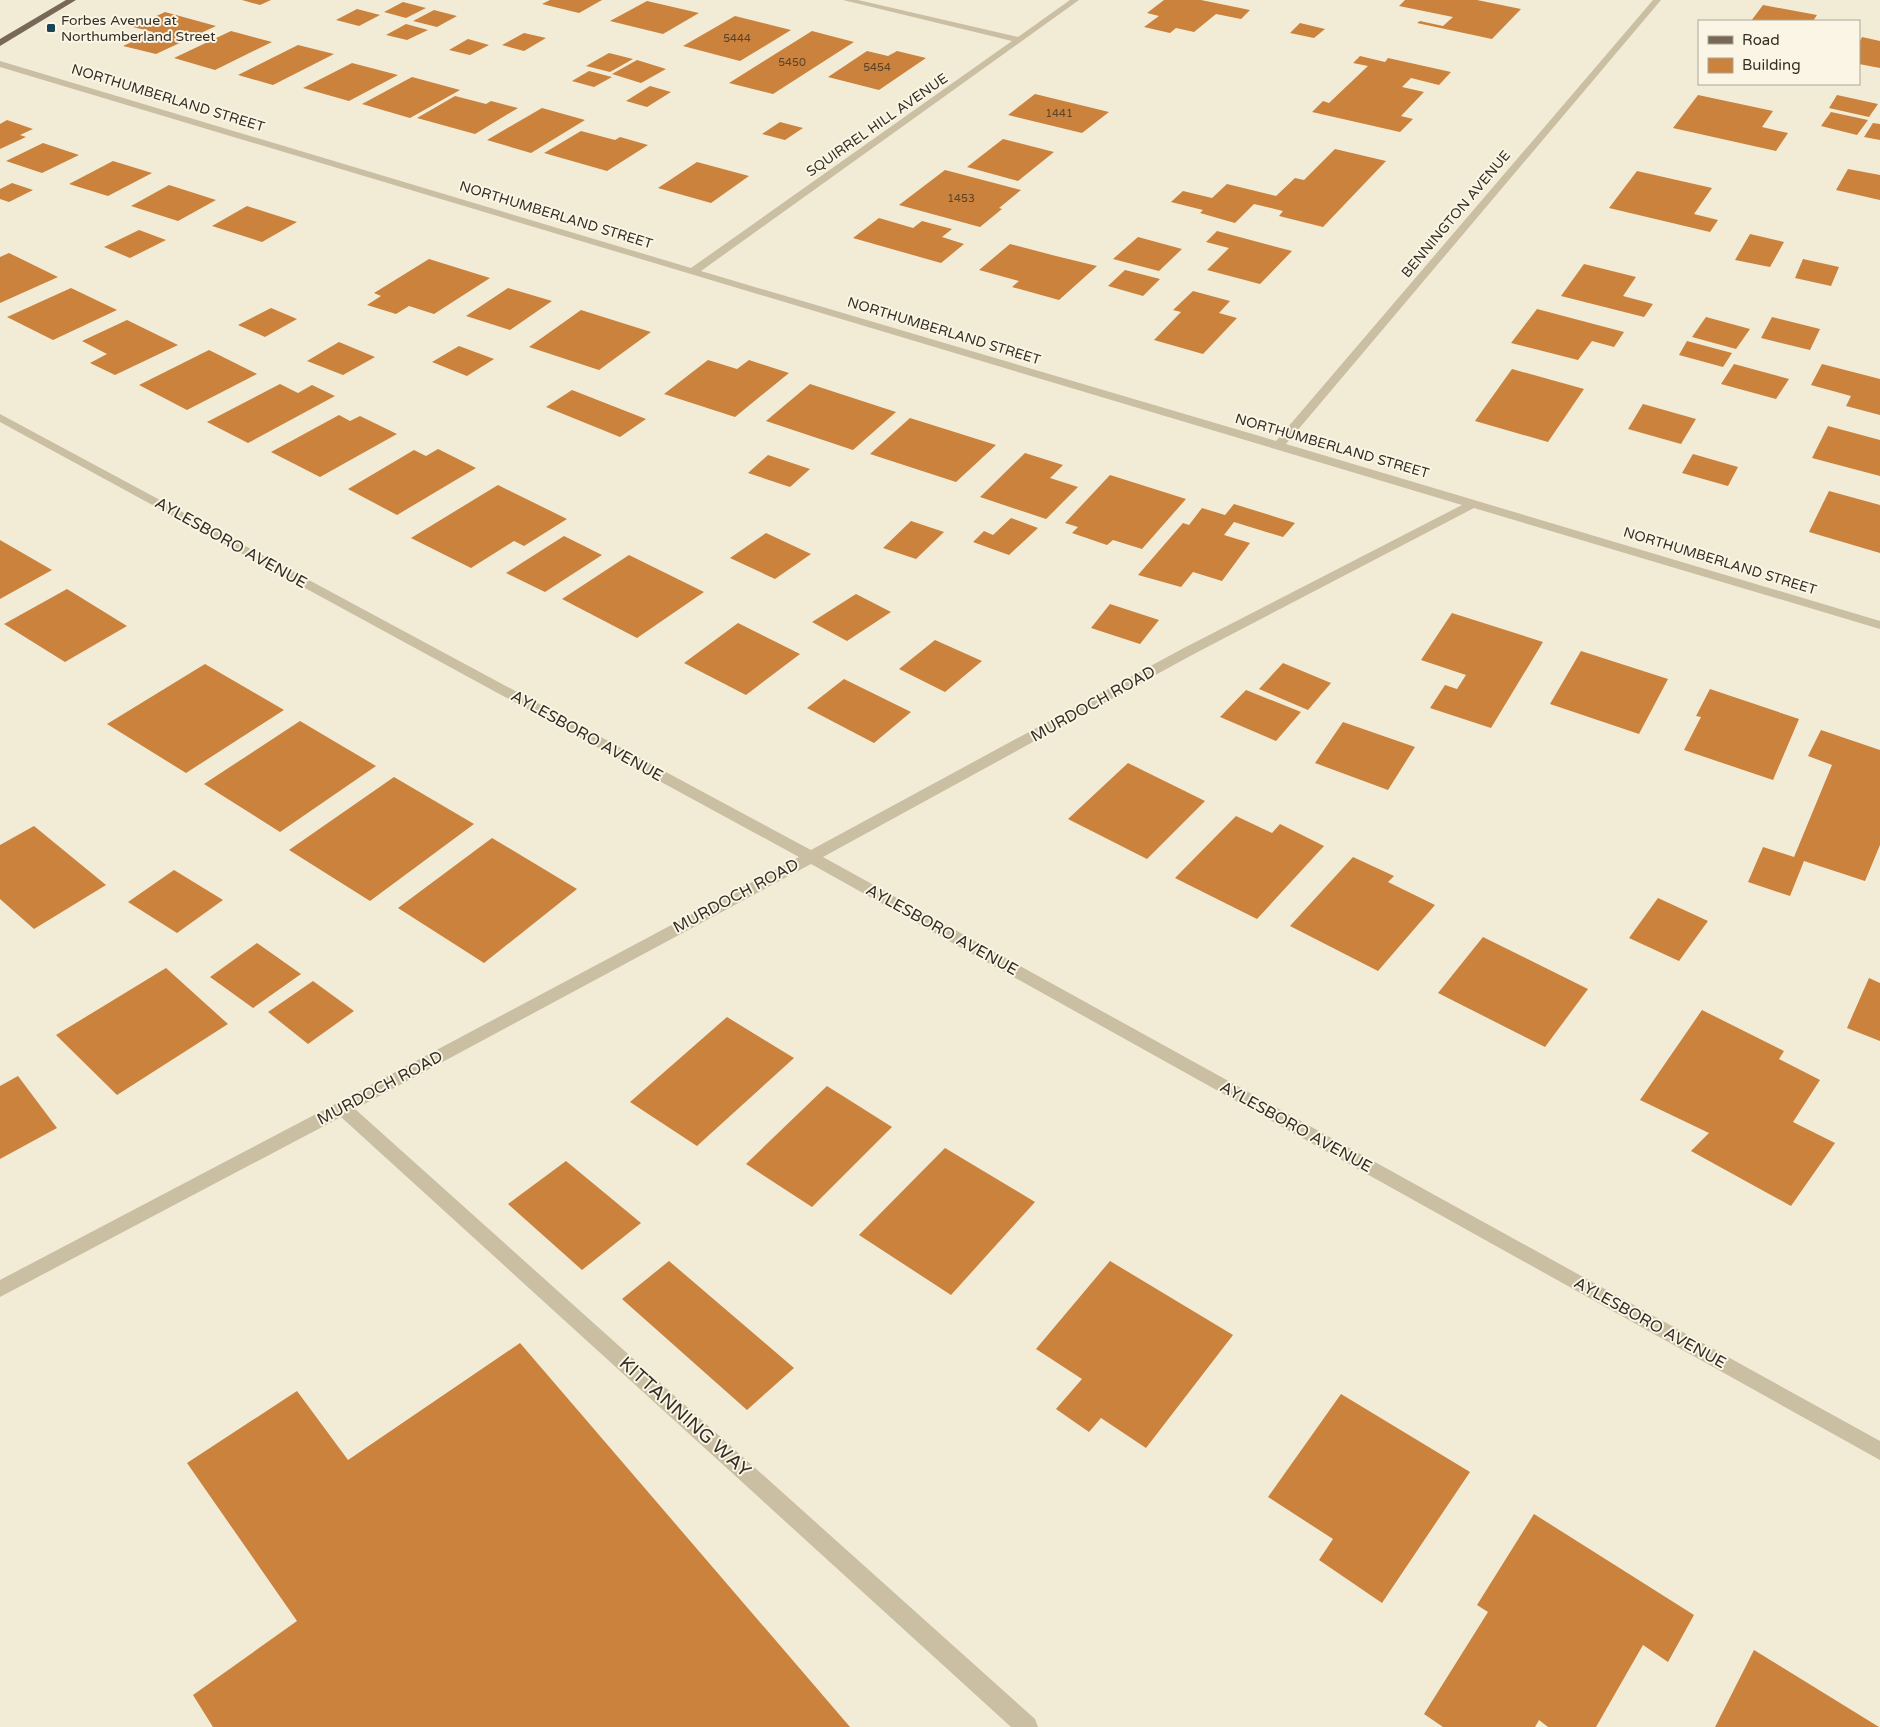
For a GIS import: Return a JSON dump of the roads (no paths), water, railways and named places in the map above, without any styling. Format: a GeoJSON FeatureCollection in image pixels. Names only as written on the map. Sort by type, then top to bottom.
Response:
{"type":"FeatureCollection","features":[{"type":"Feature","properties":{"kind":"main road"},"geometry":{"type":"LineString","coordinates":[[0,44],[72,0]]}},
{"type":"Feature","properties":{"kind":"street"},"geometry":{"type":"LineString","coordinates":[[847,0],[1020,40]]}},
{"type":"Feature","properties":{"kind":"street","name":"SQUIRREL HILL AVENUE"},"geometry":{"type":"LineString","coordinates":[[693,272],[1076,0]]}},
{"type":"Feature","properties":{"kind":"street","name":"BENNINGTON AVENUE"},"geometry":{"type":"LineString","coordinates":[[1278,446],[1657,0]]}},
{"type":"Feature","properties":{"kind":"street","name":"NORTHUMBERLAND STREET"},"geometry":{"type":"LineString","coordinates":[[0,64],[1880,625]]}},
{"type":"Feature","properties":{"kind":"street","name":"AYLESBORO AVENUE"},"geometry":{"type":"LineString","coordinates":[[0,417],[809,856],[1880,1451]]}},
{"type":"Feature","properties":{"kind":"street","name":"MURDOCH ROAD"},"geometry":{"type":"LineString","coordinates":[[0,1289],[343,1108],[809,856],[891,814],[1188,652],[1473,504]]}},
{"type":"Feature","properties":{"kind":"street","name":"KITTANNING WAY"},"geometry":{"type":"LineString","coordinates":[[343,1108],[1026,1727]]}},
{"type":"Feature","properties":{"kind":"place","name":"Forbes Avenue at Northumberland Street"},"geometry":{"type":"Point","coordinates":[51,28]}}]}
